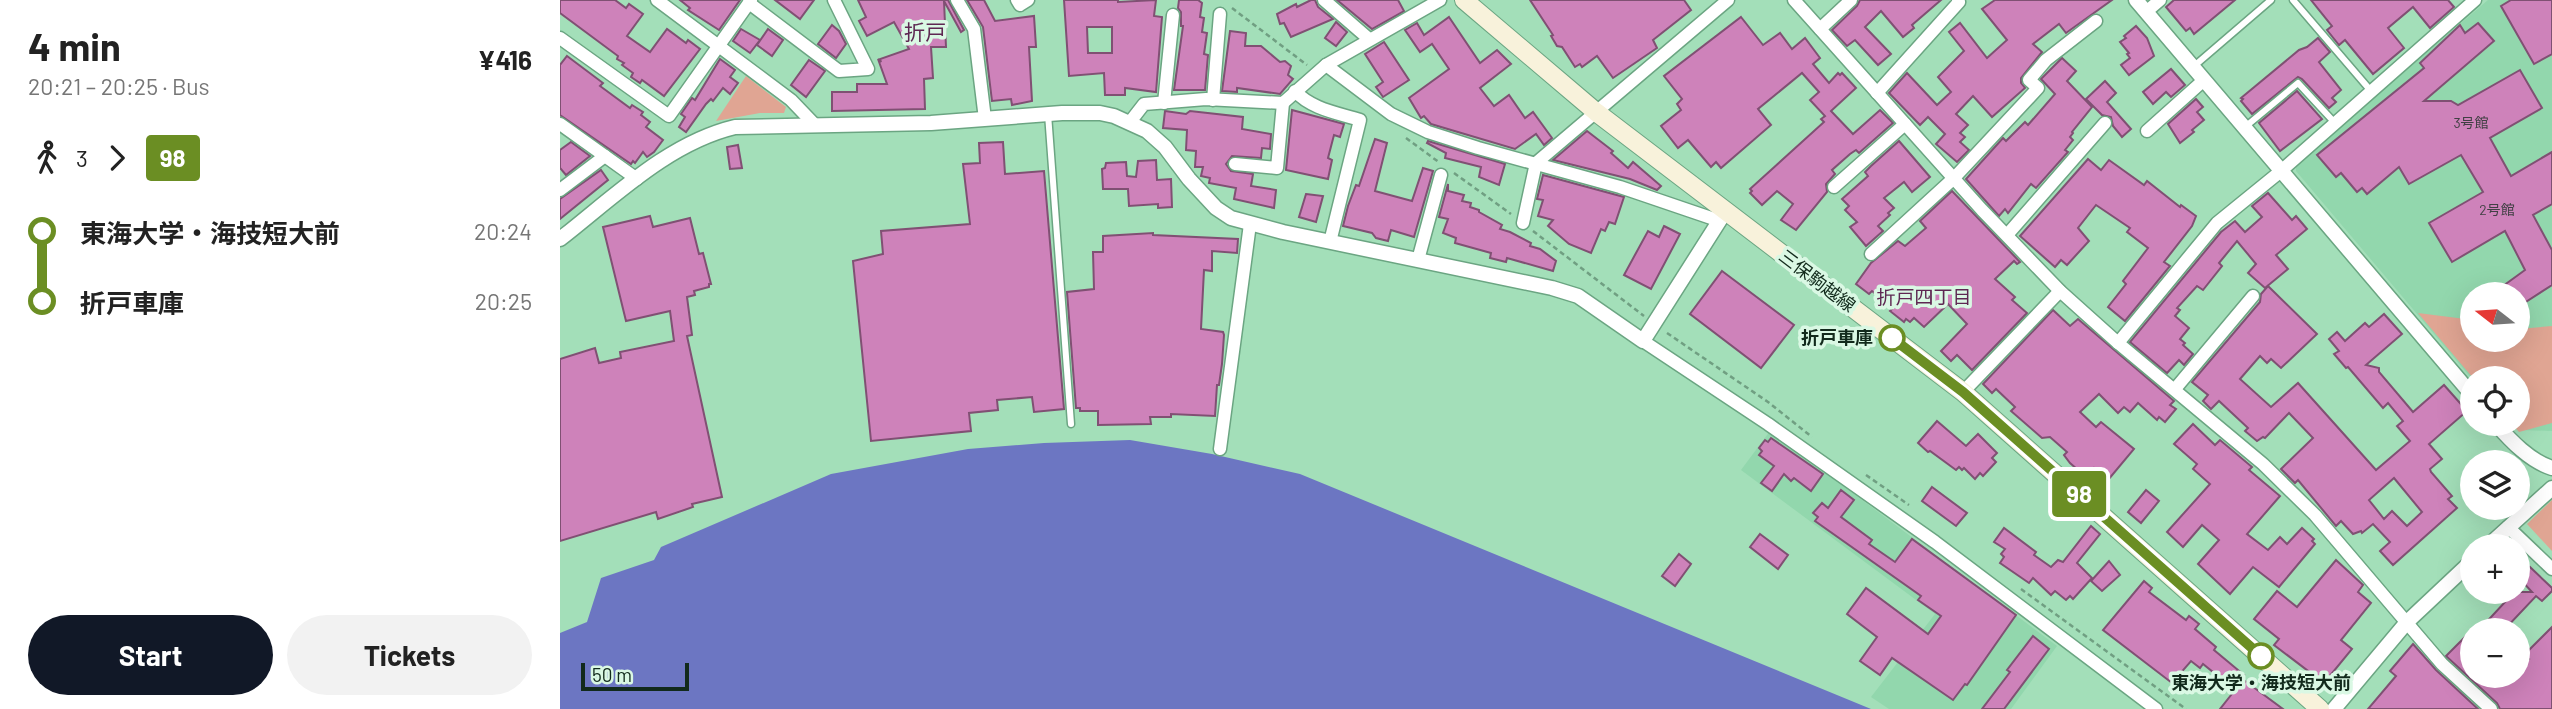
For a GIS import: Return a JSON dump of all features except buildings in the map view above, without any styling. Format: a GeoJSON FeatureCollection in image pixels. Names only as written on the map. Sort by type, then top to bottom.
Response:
{"type":"FeatureCollection","features":[{"type":"Feature","properties":{"kind":"main road","name":"三保駒越線"},"geometry":{"type":"LineString","coordinates":[[1464,0],[1723,216],[1963,392],[2320,709]]}},
{"type":"Feature","properties":{"kind":"street"},"geometry":{"type":"LineString","coordinates":[[657,0],[791,100],[815,125]]}},
{"type":"Feature","properties":{"kind":"street"},"geometry":{"type":"LineString","coordinates":[[560,38],[669,116],[750,1],[839,71],[868,69],[834,0]]}},
{"type":"Feature","properties":{"kind":"street"},"geometry":{"type":"LineString","coordinates":[[957,0],[974,29],[985,119]]}},
{"type":"Feature","properties":{"kind":"street"},"geometry":{"type":"LineString","coordinates":[[1017,0],[1020,5],[1028,0]]}},
{"type":"Feature","properties":{"kind":"street"},"geometry":{"type":"LineString","coordinates":[[1324,0],[1369,39]]}},
{"type":"Feature","properties":{"kind":"street"},"geometry":{"type":"LineString","coordinates":[[1235,164],[1277,169],[1283,103],[1321,68],[1440,0]]}},
{"type":"Feature","properties":{"kind":"street"},"geometry":{"type":"LineString","coordinates":[[1523,223],[1536,163],[1728,0]]}},
{"type":"Feature","properties":{"kind":"street"},"geometry":{"type":"LineString","coordinates":[[1794,0],[2060,291],[2263,464],[2315,515],[2442,664],[2491,709]]}},
{"type":"Feature","properties":{"kind":"street"},"geometry":{"type":"LineString","coordinates":[[1820,29],[1851,0]]}},
{"type":"Feature","properties":{"kind":"street"},"geometry":{"type":"LineString","coordinates":[[1877,93],[1958,0]]}},
{"type":"Feature","properties":{"kind":"street"},"geometry":{"type":"LineString","coordinates":[[2136,0],[2460,381]]}},
{"type":"Feature","properties":{"kind":"street"},"geometry":{"type":"LineString","coordinates":[[2146,12],[2160,0]]}},
{"type":"Feature","properties":{"kind":"street"},"geometry":{"type":"LineString","coordinates":[[2118,343],[2217,223],[2281,171],[2470,2]]}},
{"type":"Feature","properties":{"kind":"street"},"geometry":{"type":"LineString","coordinates":[[1213,100],[1225,10]]}},
{"type":"Feature","properties":{"kind":"street"},"geometry":{"type":"LineString","coordinates":[[1164,103],[1173,15]]}},
{"type":"Feature","properties":{"kind":"street"},"geometry":{"type":"LineString","coordinates":[[1871,254],[1954,178],[2038,88],[2029,80],[2046,60],[2096,21]]}},
{"type":"Feature","properties":{"kind":"street"},"geometry":{"type":"LineString","coordinates":[[1321,68],[1391,114],[1428,132],[1723,216],[1643,341]]}},
{"type":"Feature","properties":{"kind":"street"},"geometry":{"type":"LineString","coordinates":[[2147,131],[2204,80]]}},
{"type":"Feature","properties":{"kind":"street"},"geometry":{"type":"LineString","coordinates":[[1295,91],[1316,106],[1360,120],[1330,242]]}},
{"type":"Feature","properties":{"kind":"street"},"geometry":{"type":"LineString","coordinates":[[1130,122],[1144,104],[1213,100],[1283,103]]}},
{"type":"Feature","properties":{"kind":"street"},"geometry":{"type":"LineString","coordinates":[[560,239],[683,146],[712,132],[735,127],[931,123],[1100,113],[1130,122],[1147,131],[1165,147],[1189,179],[1216,208],[1231,218],[1330,242],[1552,288],[1578,296],[1768,424],[1935,542],[2156,709]]}},
{"type":"Feature","properties":{"kind":"street"},"geometry":{"type":"LineString","coordinates":[[2007,235],[2105,123]]}},
{"type":"Feature","properties":{"kind":"street"},"geometry":{"type":"LineString","coordinates":[[560,124],[637,179]]}},
{"type":"Feature","properties":{"kind":"street"},"geometry":{"type":"LineString","coordinates":[[1834,187],[1905,124]]}},
{"type":"Feature","properties":{"kind":"street"},"geometry":{"type":"LineString","coordinates":[[560,190],[605,156]]}},
{"type":"Feature","properties":{"kind":"street"},"geometry":{"type":"LineString","coordinates":[[1418,260],[1441,175]]}},
{"type":"Feature","properties":{"kind":"street"},"geometry":{"type":"LineString","coordinates":[[1220,449],[1250,224]]}},
{"type":"Feature","properties":{"kind":"street"},"geometry":{"type":"LineString","coordinates":[[1963,392],[2060,291]]}},
{"type":"Feature","properties":{"kind":"street"},"geometry":{"type":"LineString","coordinates":[[2175,389],[2253,296]]}},
{"type":"Feature","properties":{"kind":"street"},"geometry":{"type":"LineString","coordinates":[[2508,436],[2523,451],[2552,468]]}},
{"type":"Feature","properties":{"kind":"street"},"geometry":{"type":"LineString","coordinates":[[2501,534],[2552,488]]}},
{"type":"Feature","properties":{"kind":"street"},"geometry":{"type":"LineString","coordinates":[[2508,527],[2552,569]]}},
{"type":"Feature","properties":{"kind":"street"},"geometry":{"type":"LineString","coordinates":[[2334,709],[2407,622],[2460,572]]}},
{"type":"Feature","properties":{"kind":"lane"},"geometry":{"type":"LineString","coordinates":[[2193,67],[2271,0]]}},
{"type":"Feature","properties":{"kind":"lane"},"geometry":{"type":"LineString","coordinates":[[2293,0],[2371,91]]}},
{"type":"Feature","properties":{"kind":"lane"},"geometry":{"type":"LineString","coordinates":[[2244,128],[2298,83],[2335,123]]}},
{"type":"Feature","properties":{"kind":"lane"},"geometry":{"type":"LineString","coordinates":[[1048,114],[1070,425]]}},
{"type":"Feature","properties":{"kind":"path"},"geometry":{"type":"LineString","coordinates":[[1225,10],[1321,68]]}},
{"type":"Feature","properties":{"kind":"path"},"geometry":{"type":"LineString","coordinates":[[1403,135],[1654,324]]}},
{"type":"Feature","properties":{"kind":"shaded area"},"geometry":{"type":"Polygon","coordinates":[[[2488,0],[2552,0],[2552,431],[2530,430],[2530,366],[2461,366],[2296,171],[2296,165],[2488,0]]]}},
{"type":"Feature","properties":{"kind":"shaded area"},"geometry":{"type":"Polygon","coordinates":[[[746,76],[786,107],[784,113],[760,113],[716,121],[746,76]]]}},
{"type":"Feature","properties":{"kind":"shaded area"},"geometry":{"type":"Polygon","coordinates":[[[2418,313],[2460,318],[2460,352],[2530,352],[2530,328],[2552,326],[2552,423],[2530,429],[2530,366],[2463,366],[2418,313]]]}},
{"type":"Feature","properties":{"kind":"shaded area"},"geometry":{"type":"Polygon","coordinates":[[[1770,431],[2057,646],[2011,709],[1889,709],[1871,697],[1935,614],[1741,470],[1770,431]]]}},
{"type":"Feature","properties":{"kind":"shaded area"},"geometry":{"type":"Polygon","coordinates":[[[2552,500],[2552,551],[2527,524],[2552,500]]]}},
{"type":"Feature","properties":{"kind":"water"},"geometry":{"type":"Polygon","coordinates":[[[1130,440],[1212,454],[1300,474],[1871,709],[560,709],[560,633],[587,622],[601,578],[654,560],[661,547],[831,474],[968,449],[1130,440]]]}},
{"type":"Feature","properties":{"kind":"bus line","name":"98"},"geometry":{"type":"LineString","coordinates":[[1892,338],[1963,392],[2261,656]]}},
{"type":"Feature","properties":{"kind":"place","name":"折戸車庫"},"geometry":{"type":"Point","coordinates":[1892,338]}},
{"type":"Feature","properties":{"kind":"place","name":"東海大学・海技短大前"},"geometry":{"type":"Point","coordinates":[2261,656]}},
{"type":"Feature","properties":{"kind":"district","name":"折戸"},"geometry":{"type":"Point","coordinates":[925,33]}},
{"type":"Feature","properties":{"kind":"district","name":"折戸四丁目"},"geometry":{"type":"Point","coordinates":[1924,297]}}]}
